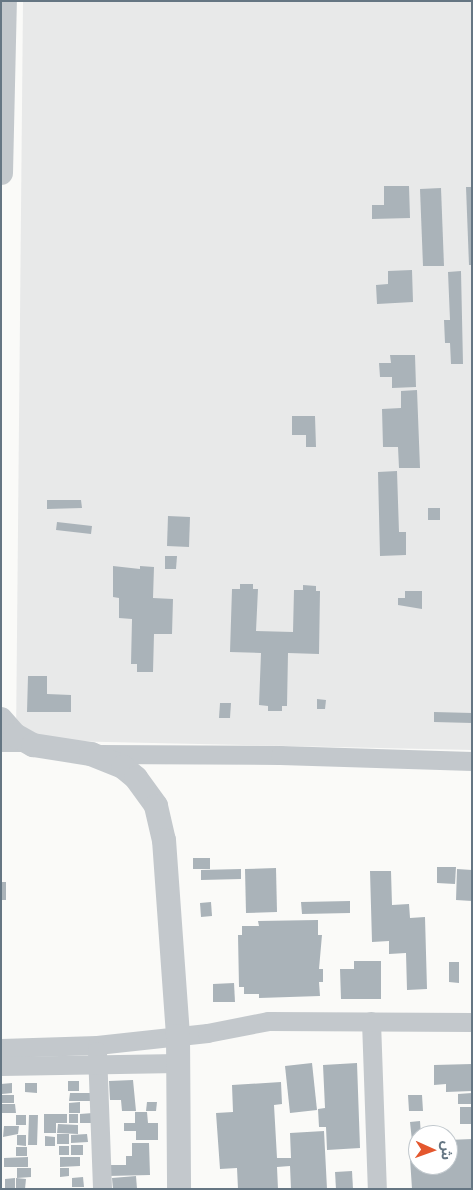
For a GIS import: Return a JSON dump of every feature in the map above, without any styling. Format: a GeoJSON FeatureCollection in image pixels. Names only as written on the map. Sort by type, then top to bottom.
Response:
{"type":"FeatureCollection","features":[{"type":"Feature","properties":{"kind":"street"},"geometry":{"type":"LineString","coordinates":[[1,173],[5,1]]}},
{"type":"Feature","properties":{"kind":"street"},"geometry":{"type":"LineString","coordinates":[[1,719],[15,735],[27,742]]}},
{"type":"Feature","properties":{"kind":"street"},"geometry":{"type":"LineString","coordinates":[[1,742],[27,742],[108,759],[136,778],[156,806],[161,823],[178,1036],[179,1189]]}},
{"type":"Feature","properties":{"kind":"street"},"geometry":{"type":"LineString","coordinates":[[91,754],[280,755],[472,761]]}},
{"type":"Feature","properties":{"kind":"street"},"geometry":{"type":"LineString","coordinates":[[1,1066],[97,1054],[178,1036],[268,1021],[472,1022]]}},
{"type":"Feature","properties":{"kind":"street"},"geometry":{"type":"LineString","coordinates":[[371,1022],[377,1189]]}},
{"type":"Feature","properties":{"kind":"street"},"geometry":{"type":"LineString","coordinates":[[1,1048],[97,1054],[178,1063]]}},
{"type":"Feature","properties":{"kind":"street"},"geometry":{"type":"LineString","coordinates":[[97,1054],[102,1189]]}},
{"type":"Feature","properties":{"kind":"shaded area"},"geometry":{"type":"Polygon","coordinates":[[[23,1],[472,1],[472,750],[16,740],[23,1]]]}},
{"type":"Feature","properties":{"kind":"building"},"geometry":{"type":"Polygon","coordinates":[[[384,186],[409,186],[410,218],[372,219],[372,205],[384,205],[384,186]]]}},
{"type":"Feature","properties":{"kind":"building"},"geometry":{"type":"Polygon","coordinates":[[[466,187],[472,187],[472,265],[469,265],[466,187]]]}},
{"type":"Feature","properties":{"kind":"building"},"geometry":{"type":"Polygon","coordinates":[[[441,188],[444,266],[423,266],[420,189],[441,188]]]}},
{"type":"Feature","properties":{"kind":"building"},"geometry":{"type":"Polygon","coordinates":[[[412,270],[413,302],[377,304],[376,285],[388,284],[388,271],[412,270]]]}},
{"type":"Feature","properties":{"kind":"building"},"geometry":{"type":"Polygon","coordinates":[[[461,271],[463,364],[451,364],[450,343],[445,343],[444,320],[450,320],[448,272],[461,271]]]}},
{"type":"Feature","properties":{"kind":"building"},"geometry":{"type":"Polygon","coordinates":[[[390,355],[415,355],[416,387],[392,388],[392,377],[380,377],[379,363],[391,363],[390,355]]]}},
{"type":"Feature","properties":{"kind":"building"},"geometry":{"type":"Polygon","coordinates":[[[417,390],[420,468],[399,468],[398,447],[383,447],[382,409],[401,408],[401,391],[417,390]]]}},
{"type":"Feature","properties":{"kind":"building"},"geometry":{"type":"Polygon","coordinates":[[[292,416],[315,416],[316,447],[306,447],[306,435],[292,435],[292,416]]]}},
{"type":"Feature","properties":{"kind":"building"},"geometry":{"type":"Polygon","coordinates":[[[397,471],[399,532],[406,532],[406,555],[380,556],[378,472],[397,471]]]}},
{"type":"Feature","properties":{"kind":"building"},"geometry":{"type":"Polygon","coordinates":[[[47,500],[81,500],[82,508],[47,509],[47,500]]]}},
{"type":"Feature","properties":{"kind":"building"},"geometry":{"type":"Polygon","coordinates":[[[428,508],[440,508],[440,520],[428,520],[428,508]]]}},
{"type":"Feature","properties":{"kind":"building"},"geometry":{"type":"Polygon","coordinates":[[[168,516],[190,517],[189,547],[167,546],[168,516]]]}},
{"type":"Feature","properties":{"kind":"building"},"geometry":{"type":"Polygon","coordinates":[[[57,522],[92,526],[91,534],[56,530],[57,522]]]}},
{"type":"Feature","properties":{"kind":"building"},"geometry":{"type":"Polygon","coordinates":[[[165,556],[177,556],[176,569],[165,569],[165,556]]]}},
{"type":"Feature","properties":{"kind":"building"},"geometry":{"type":"Polygon","coordinates":[[[113,566],[140,569],[140,566],[154,567],[153,598],[173,599],[172,634],[154,634],[153,672],[137,672],[137,664],[131,664],[132,619],[119,618],[119,598],[113,597],[113,566]]]}},
{"type":"Feature","properties":{"kind":"building"},"geometry":{"type":"Polygon","coordinates":[[[240,584],[253,584],[253,589],[258,589],[256,631],[293,632],[294,590],[303,590],[303,585],[316,586],[316,591],[320,591],[319,654],[288,653],[287,706],[282,706],[282,711],[268,711],[268,706],[259,705],[261,653],[230,652],[232,589],[240,589],[240,584]]]}},
{"type":"Feature","properties":{"kind":"building"},"geometry":{"type":"Polygon","coordinates":[[[405,591],[422,591],[422,609],[398,605],[398,598],[405,598],[405,591]]]}},
{"type":"Feature","properties":{"kind":"building"},"geometry":{"type":"Polygon","coordinates":[[[28,676],[47,676],[47,694],[71,695],[71,712],[27,712],[28,676]]]}},
{"type":"Feature","properties":{"kind":"building"},"geometry":{"type":"Polygon","coordinates":[[[317,699],[326,700],[325,709],[317,709],[317,699]]]}},
{"type":"Feature","properties":{"kind":"building"},"geometry":{"type":"Polygon","coordinates":[[[220,703],[231,703],[230,718],[219,718],[220,703]]]}},
{"type":"Feature","properties":{"kind":"building"},"geometry":{"type":"Polygon","coordinates":[[[434,712],[472,713],[472,723],[434,722],[434,712]]]}},
{"type":"Feature","properties":{"kind":"building"},"geometry":{"type":"Polygon","coordinates":[[[193,858],[210,858],[210,869],[193,869],[193,858]]]}},
{"type":"Feature","properties":{"kind":"building"},"geometry":{"type":"Polygon","coordinates":[[[437,867],[456,867],[455,884],[437,883],[437,867]]]}},
{"type":"Feature","properties":{"kind":"building"},"geometry":{"type":"Polygon","coordinates":[[[276,868],[277,912],[246,913],[245,869],[276,868]]]}},
{"type":"Feature","properties":{"kind":"building"},"geometry":{"type":"Polygon","coordinates":[[[241,869],[241,879],[201,880],[201,870],[241,869]]]}},
{"type":"Feature","properties":{"kind":"building"},"geometry":{"type":"Polygon","coordinates":[[[457,869],[472,870],[472,901],[456,900],[457,869]]]}},
{"type":"Feature","properties":{"kind":"building"},"geometry":{"type":"Polygon","coordinates":[[[370,871],[391,871],[392,905],[409,904],[410,918],[425,917],[427,989],[407,990],[406,953],[389,954],[389,941],[372,942],[370,871]]]}},
{"type":"Feature","properties":{"kind":"building"},"geometry":{"type":"Polygon","coordinates":[[[1,882],[6,882],[6,900],[1,900],[1,882]]]}},
{"type":"Feature","properties":{"kind":"building"},"geometry":{"type":"Polygon","coordinates":[[[350,901],[350,913],[302,914],[301,902],[350,901]]]}},
{"type":"Feature","properties":{"kind":"building"},"geometry":{"type":"Polygon","coordinates":[[[211,902],[212,916],[201,917],[200,903],[211,902]]]}},
{"type":"Feature","properties":{"kind":"building"},"geometry":{"type":"Polygon","coordinates":[[[318,920],[318,935],[322,935],[319,969],[323,969],[323,982],[319,982],[320,996],[259,998],[259,994],[244,994],[244,987],[239,987],[238,935],[242,935],[242,926],[259,926],[258,921],[318,920]]]}},
{"type":"Feature","properties":{"kind":"building"},"geometry":{"type":"Polygon","coordinates":[[[354,961],[381,961],[381,999],[341,999],[340,969],[354,969],[354,961]]]}},
{"type":"Feature","properties":{"kind":"building"},"geometry":{"type":"Polygon","coordinates":[[[449,962],[459,962],[459,983],[449,982],[449,962]]]}},
{"type":"Feature","properties":{"kind":"building"},"geometry":{"type":"Polygon","coordinates":[[[234,983],[235,1002],[213,1002],[213,984],[234,983]]]}},
{"type":"Feature","properties":{"kind":"building"},"geometry":{"type":"Polygon","coordinates":[[[312,1063],[317,1110],[290,1113],[285,1066],[312,1063]]]}},
{"type":"Feature","properties":{"kind":"building"},"geometry":{"type":"Polygon","coordinates":[[[357,1063],[360,1148],[327,1150],[326,1127],[319,1127],[318,1109],[325,1108],[323,1065],[357,1063]]]}},
{"type":"Feature","properties":{"kind":"building"},"geometry":{"type":"Polygon","coordinates":[[[472,1064],[472,1091],[446,1092],[446,1084],[434,1085],[434,1065],[472,1064]]]}},
{"type":"Feature","properties":{"kind":"building"},"geometry":{"type":"Polygon","coordinates":[[[133,1080],[136,1111],[122,1111],[121,1100],[110,1100],[109,1081],[133,1080]]]}},
{"type":"Feature","properties":{"kind":"building"},"geometry":{"type":"Polygon","coordinates":[[[68,1081],[79,1081],[79,1091],[68,1091],[68,1081]]]}},
{"type":"Feature","properties":{"kind":"building"},"geometry":{"type":"Polygon","coordinates":[[[281,1082],[282,1104],[274,1105],[277,1158],[291,1158],[290,1133],[324,1131],[327,1189],[291,1189],[290,1166],[277,1167],[278,1189],[238,1189],[237,1168],[220,1169],[216,1113],[233,1112],[232,1085],[281,1082]]]}},
{"type":"Feature","properties":{"kind":"building"},"geometry":{"type":"Polygon","coordinates":[[[12,1083],[12,1093],[2,1094],[1,1084],[12,1083]]]}},
{"type":"Feature","properties":{"kind":"building"},"geometry":{"type":"Polygon","coordinates":[[[25,1083],[37,1083],[37,1093],[25,1092],[25,1083]]]}},
{"type":"Feature","properties":{"kind":"building"},"geometry":{"type":"Polygon","coordinates":[[[70,1093],[91,1093],[91,1101],[69,1101],[70,1093]]]}},
{"type":"Feature","properties":{"kind":"building"},"geometry":{"type":"Polygon","coordinates":[[[472,1093],[472,1104],[458,1104],[458,1094],[472,1093]]]}},
{"type":"Feature","properties":{"kind":"building"},"geometry":{"type":"Polygon","coordinates":[[[1,1095],[14,1095],[14,1103],[1,1103],[1,1095]]]}},
{"type":"Feature","properties":{"kind":"building"},"geometry":{"type":"Polygon","coordinates":[[[408,1095],[422,1095],[423,1111],[409,1111],[408,1095]]]}},
{"type":"Feature","properties":{"kind":"building"},"geometry":{"type":"Polygon","coordinates":[[[80,1102],[80,1113],[69,1113],[69,1103],[80,1102]]]}},
{"type":"Feature","properties":{"kind":"building"},"geometry":{"type":"Polygon","coordinates":[[[147,1102],[157,1102],[156,1111],[146,1111],[147,1102]]]}},
{"type":"Feature","properties":{"kind":"building"},"geometry":{"type":"Polygon","coordinates":[[[2,1104],[15,1104],[16,1113],[2,1113],[2,1104]]]}},
{"type":"Feature","properties":{"kind":"building"},"geometry":{"type":"Polygon","coordinates":[[[460,1107],[472,1107],[472,1124],[460,1124],[460,1107]]]}},
{"type":"Feature","properties":{"kind":"building"},"geometry":{"type":"Polygon","coordinates":[[[135,1112],[147,1112],[148,1123],[158,1123],[158,1140],[136,1140],[136,1131],[124,1131],[124,1123],[135,1123],[135,1112]]]}},
{"type":"Feature","properties":{"kind":"building"},"geometry":{"type":"Polygon","coordinates":[[[93,1113],[93,1123],[80,1123],[80,1114],[93,1113]]]}},
{"type":"Feature","properties":{"kind":"building"},"geometry":{"type":"Polygon","coordinates":[[[44,1114],[67,1114],[67,1123],[56,1123],[56,1133],[44,1133],[44,1114]]]}},
{"type":"Feature","properties":{"kind":"building"},"geometry":{"type":"Polygon","coordinates":[[[69,1114],[78,1114],[78,1123],[69,1123],[69,1114]]]}},
{"type":"Feature","properties":{"kind":"building"},"geometry":{"type":"Polygon","coordinates":[[[16,1115],[26,1115],[26,1125],[16,1125],[16,1115]]]}},
{"type":"Feature","properties":{"kind":"building"},"geometry":{"type":"Polygon","coordinates":[[[29,1115],[38,1115],[37,1145],[28,1145],[29,1115]]]}},
{"type":"Feature","properties":{"kind":"building"},"geometry":{"type":"Polygon","coordinates":[[[420,1121],[420,1125],[410,1125],[410,1122],[420,1121]]]}},
{"type":"Feature","properties":{"kind":"building"},"geometry":{"type":"Polygon","coordinates":[[[58,1124],[78,1125],[78,1134],[57,1133],[58,1124]]]}},
{"type":"Feature","properties":{"kind":"building"},"geometry":{"type":"Polygon","coordinates":[[[4,1126],[19,1126],[18,1134],[3,1137],[4,1126]]]}},
{"type":"Feature","properties":{"kind":"building"},"geometry":{"type":"Polygon","coordinates":[[[57,1134],[69,1134],[69,1144],[57,1144],[57,1134]]]}},
{"type":"Feature","properties":{"kind":"building"},"geometry":{"type":"Polygon","coordinates":[[[87,1134],[88,1142],[71,1143],[71,1135],[87,1134]]]}},
{"type":"Feature","properties":{"kind":"building"},"geometry":{"type":"Polygon","coordinates":[[[17,1135],[26,1135],[26,1146],[17,1145],[17,1135]]]}},
{"type":"Feature","properties":{"kind":"building"},"geometry":{"type":"Polygon","coordinates":[[[45,1136],[55,1137],[55,1146],[45,1146],[45,1136]]]}},
{"type":"Feature","properties":{"kind":"building"},"geometry":{"type":"Polygon","coordinates":[[[472,1139],[472,1189],[412,1189],[411,1175],[458,1175],[458,1140],[472,1139]]]}},
{"type":"Feature","properties":{"kind":"building"},"geometry":{"type":"Polygon","coordinates":[[[132,1143],[149,1143],[150,1175],[108,1176],[108,1165],[126,1165],[126,1156],[132,1156],[132,1143]]]}},
{"type":"Feature","properties":{"kind":"building"},"geometry":{"type":"Polygon","coordinates":[[[71,1145],[83,1145],[83,1155],[71,1155],[71,1145]]]}},
{"type":"Feature","properties":{"kind":"building"},"geometry":{"type":"Polygon","coordinates":[[[59,1146],[69,1146],[69,1155],[59,1155],[59,1146]]]}},
{"type":"Feature","properties":{"kind":"building"},"geometry":{"type":"Polygon","coordinates":[[[16,1147],[27,1147],[27,1156],[16,1156],[16,1147]]]}},
{"type":"Feature","properties":{"kind":"building"},"geometry":{"type":"Polygon","coordinates":[[[28,1157],[28,1167],[4,1167],[4,1158],[28,1157]]]}},
{"type":"Feature","properties":{"kind":"building"},"geometry":{"type":"Polygon","coordinates":[[[60,1157],[80,1157],[80,1166],[60,1167],[60,1157]]]}},
{"type":"Feature","properties":{"kind":"building"},"geometry":{"type":"Polygon","coordinates":[[[17,1168],[31,1168],[31,1177],[17,1178],[17,1168]]]}},
{"type":"Feature","properties":{"kind":"building"},"geometry":{"type":"Polygon","coordinates":[[[60,1168],[69,1168],[69,1176],[60,1177],[60,1168]]]}},
{"type":"Feature","properties":{"kind":"building"},"geometry":{"type":"Polygon","coordinates":[[[352,1171],[353,1189],[336,1189],[335,1172],[352,1171]]]}},
{"type":"Feature","properties":{"kind":"building"},"geometry":{"type":"Polygon","coordinates":[[[136,1176],[137,1189],[113,1189],[112,1178],[136,1176]]]}},
{"type":"Feature","properties":{"kind":"building"},"geometry":{"type":"Polygon","coordinates":[[[83,1177],[84,1187],[72,1187],[72,1178],[83,1177]]]}},
{"type":"Feature","properties":{"kind":"building"},"geometry":{"type":"Polygon","coordinates":[[[15,1178],[15,1189],[5,1189],[5,1179],[15,1178]]]}},
{"type":"Feature","properties":{"kind":"building"},"geometry":{"type":"Polygon","coordinates":[[[16,1178],[26,1179],[25,1189],[16,1189],[16,1178]]]}}]}
